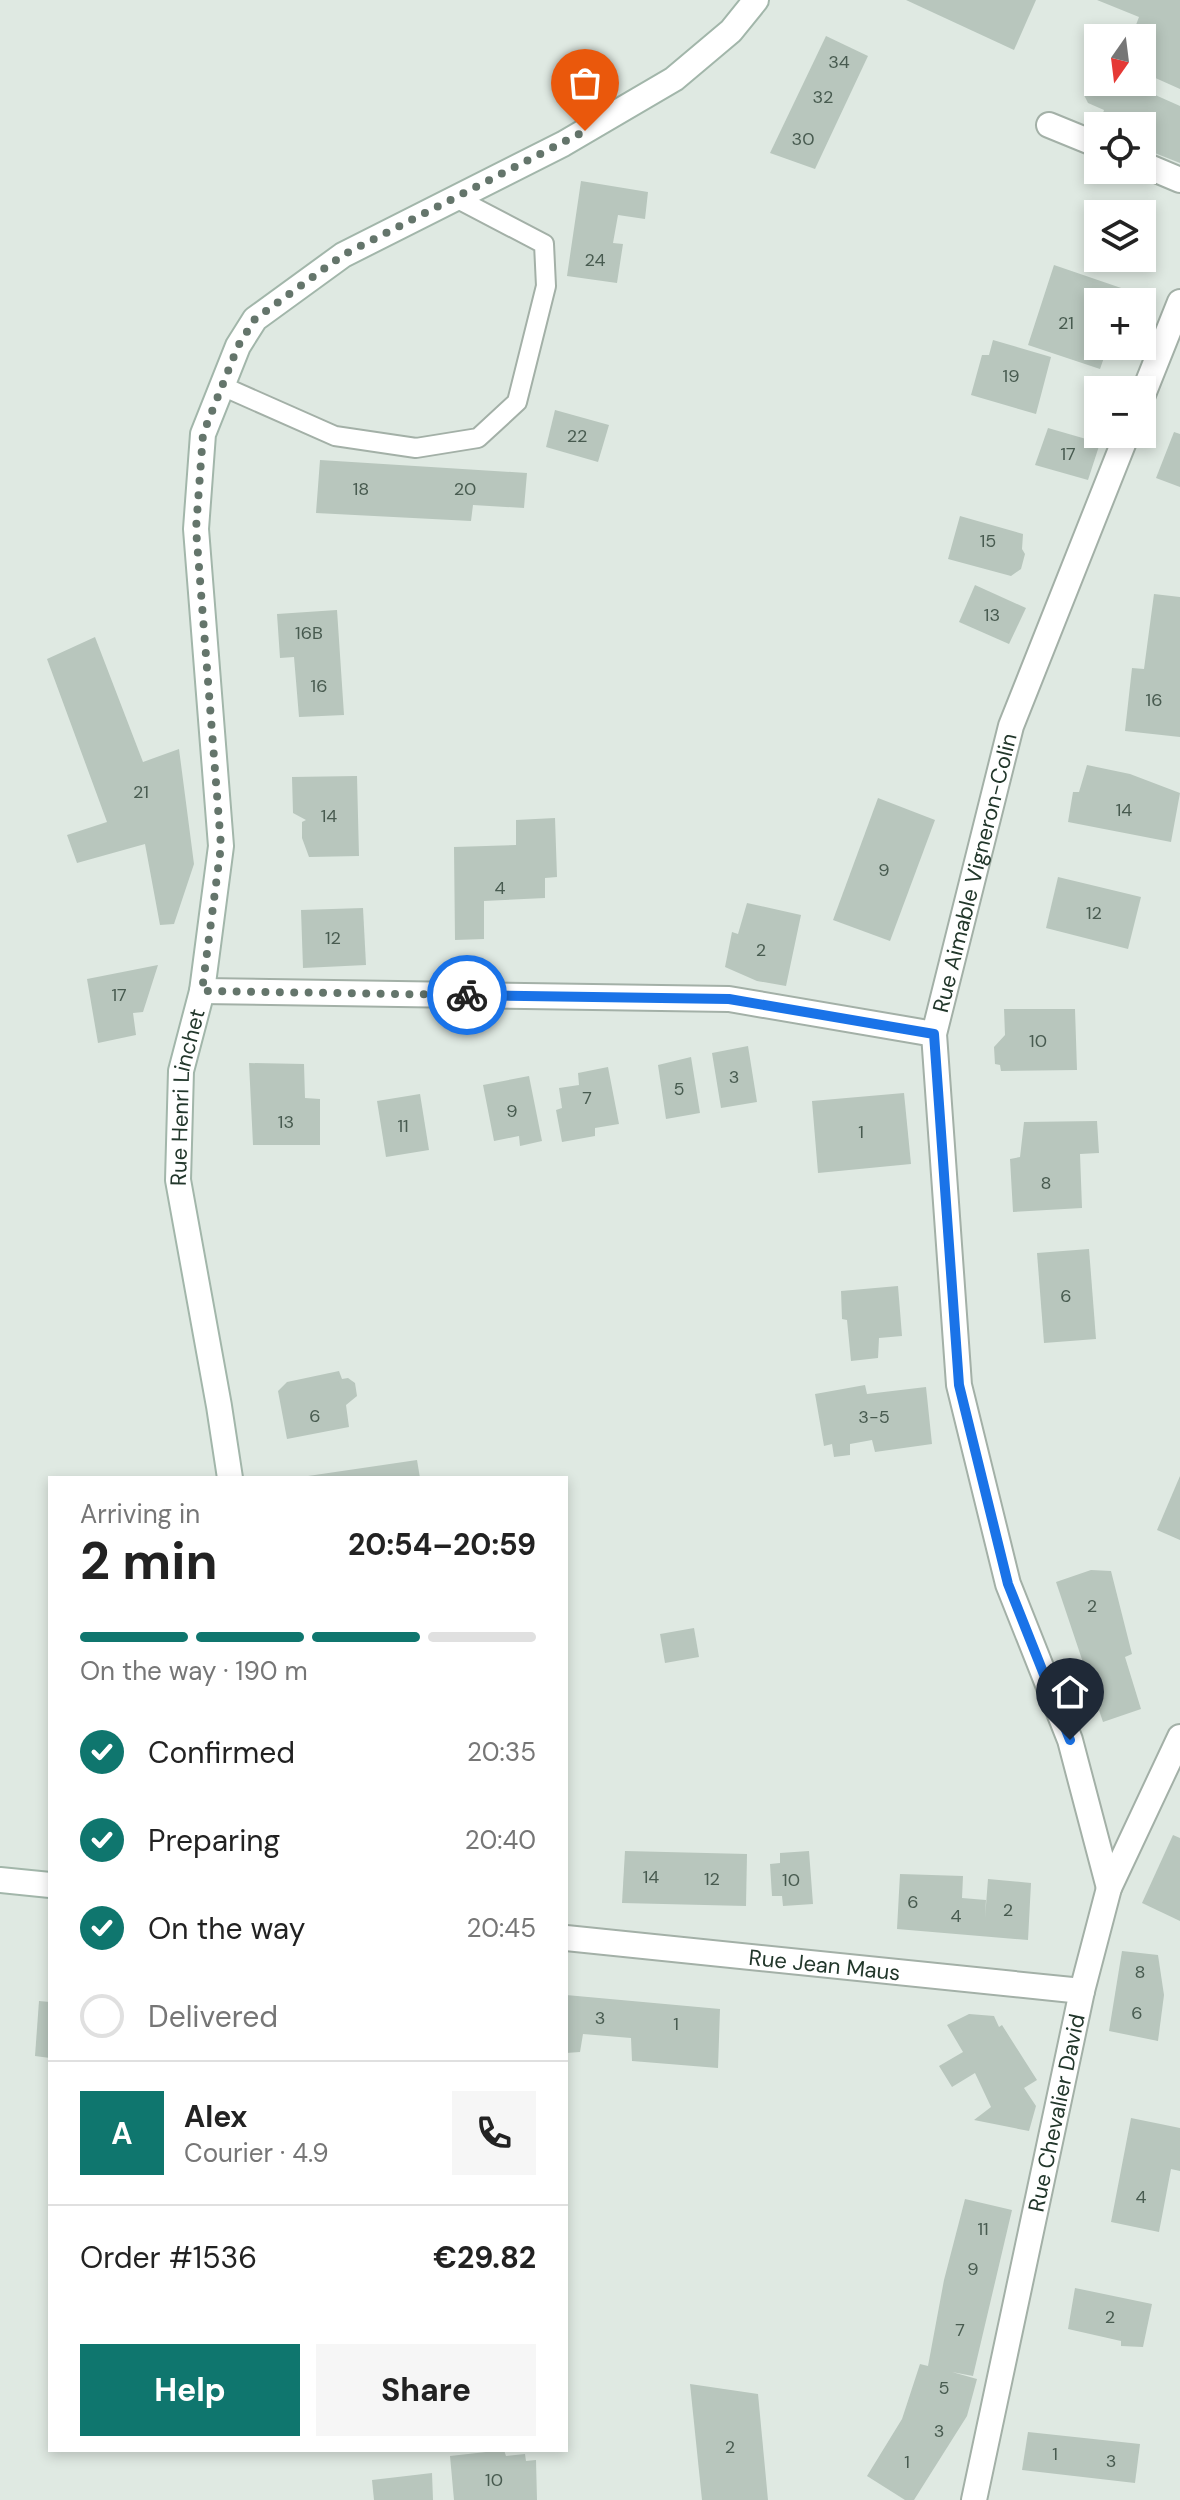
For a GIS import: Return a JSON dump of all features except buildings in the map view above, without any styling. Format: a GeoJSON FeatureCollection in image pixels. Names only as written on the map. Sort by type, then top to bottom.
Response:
{"type":"FeatureCollection","features":[{"type":"Feature","properties":{"kind":"street","name":"Rue Henri Linchet"},"geometry":{"type":"LineString","coordinates":[[230,1476],[178,1180],[181,1071],[202,991],[221,846],[196,529],[203,434],[238,346],[255,319],[343,255],[563,144],[674,79],[731,31],[756,0]]}},
{"type":"Feature","properties":{"kind":"street"},"geometry":{"type":"LineString","coordinates":[[1049,125],[1084,139]]}},
{"type":"Feature","properties":{"kind":"street"},"geometry":{"type":"LineString","coordinates":[[1156,170],[1180,180]]}},
{"type":"Feature","properties":{"kind":"street"},"geometry":{"type":"LineString","coordinates":[[1150,376],[1180,302]]}},
{"type":"Feature","properties":{"kind":"street","name":"Rue Aimable Vigneron-Colin"},"geometry":{"type":"LineString","coordinates":[[1109,1888],[1070,1740],[1008,1584],[959,1385],[934,1034],[1011,726],[1121,448]]}},
{"type":"Feature","properties":{"kind":"street"},"geometry":{"type":"LineString","coordinates":[[202,991],[729,999],[934,1034]]}},
{"type":"Feature","properties":{"kind":"street","name":"Rue Chevalier David"},"geometry":{"type":"LineString","coordinates":[[974,2500],[1082,1991],[1109,1888],[1180,1737]]}},
{"type":"Feature","properties":{"kind":"street"},"geometry":{"type":"LineString","coordinates":[[0,1880],[48,1885]]}},
{"type":"Feature","properties":{"kind":"street","name":"Rue Jean Maus"},"geometry":{"type":"LineString","coordinates":[[568,1938],[1082,1991]]}},
{"type":"Feature","properties":{"kind":"lane"},"geometry":{"type":"LineString","coordinates":[[222,386],[335,436],[416,448],[478,438],[517,402],[546,286],[544,244],[456,198]]}},
{"type":"Feature","properties":{"kind":"way so far"},"geometry":{"type":"LineString","coordinates":[[467,995],[202,991],[221,846],[196,529],[203,434],[238,346],[255,319],[343,255],[585,131]]}},
{"type":"Feature","properties":{"kind":"route"},"geometry":{"type":"LineString","coordinates":[[467,995],[729,999],[934,1034],[959,1385],[1008,1584],[1070,1740]]}}]}
